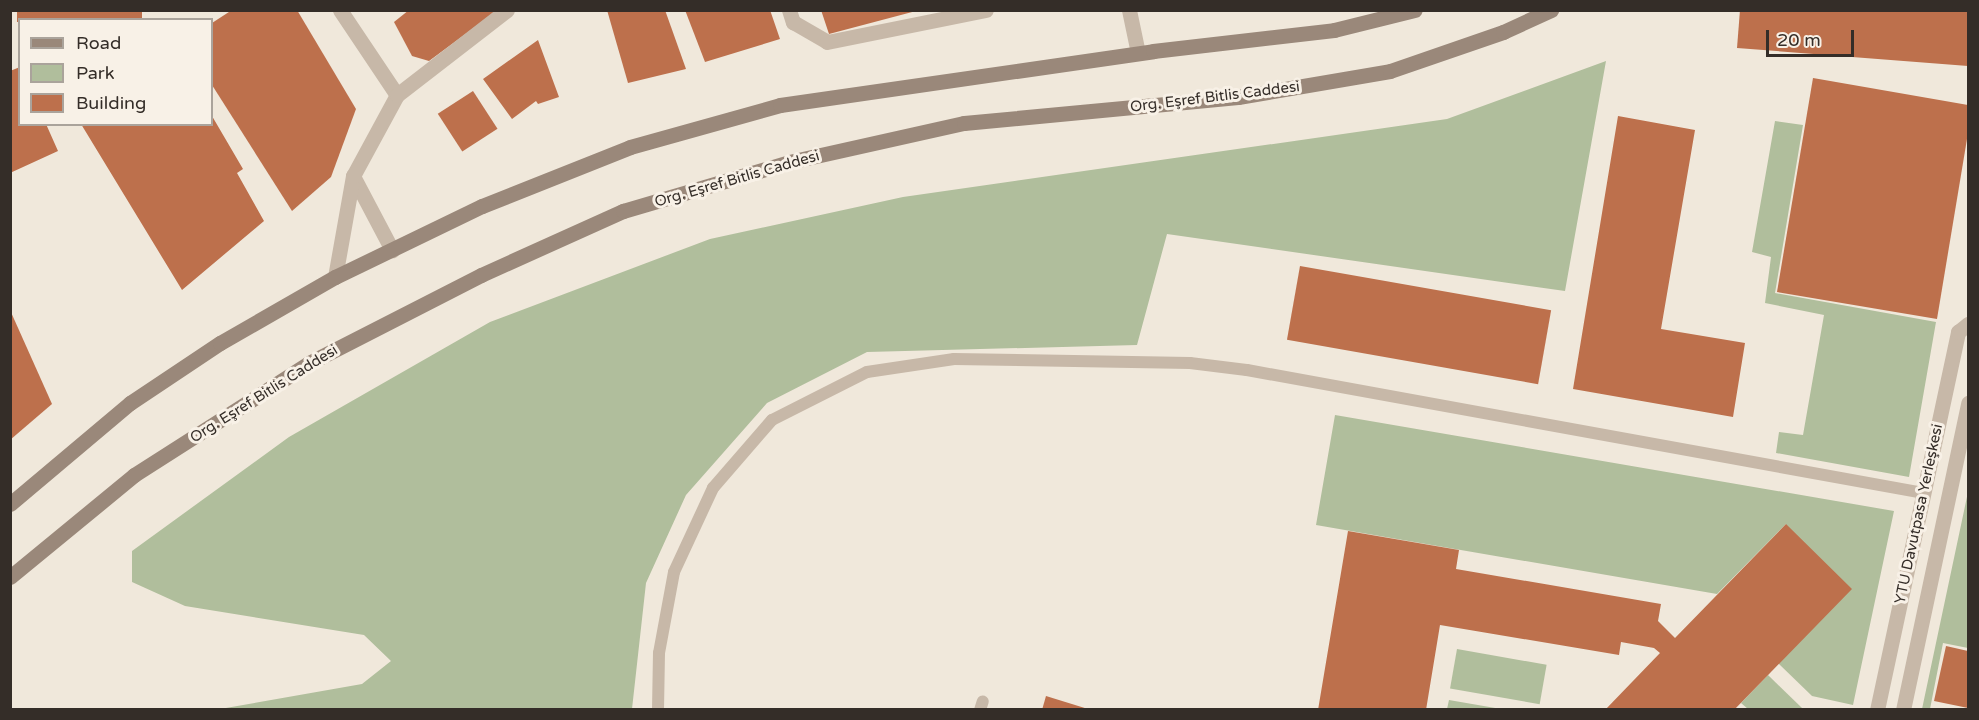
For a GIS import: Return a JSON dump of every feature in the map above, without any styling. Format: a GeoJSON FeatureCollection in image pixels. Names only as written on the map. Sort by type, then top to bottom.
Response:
{"type":"FeatureCollection","features":[{"type":"Feature","properties":{"kind":"street"},"geometry":{"type":"LineString","coordinates":[[340,10],[397,95]]}},
{"type":"Feature","properties":{"kind":"street"},"geometry":{"type":"LineString","coordinates":[[335,277],[353,176],[397,95],[507,10]]}},
{"type":"Feature","properties":{"kind":"street"},"geometry":{"type":"LineString","coordinates":[[789,10],[792,22],[827,42],[986,10]]}},
{"type":"Feature","properties":{"kind":"street"},"geometry":{"type":"LineString","coordinates":[[1129,10],[1138,53]]}},
{"type":"Feature","properties":{"kind":"street"},"geometry":{"type":"LineString","coordinates":[[10,504],[130,403],[220,343],[335,277],[482,206],[630,147],[780,105],[1138,53],[1334,30],[1415,10]]}},
{"type":"Feature","properties":{"kind":"street","name":"Org. Eşref Bitlis Caddesi"},"geometry":{"type":"LineString","coordinates":[[10,577],[134,475],[309,363],[481,275],[623,211],[789,162],[964,123],[1238,97],[1390,71],[1503,32],[1551,10]]}},
{"type":"Feature","properties":{"kind":"street"},"geometry":{"type":"LineString","coordinates":[[353,176],[392,250]]}},
{"type":"Feature","properties":{"kind":"street","name":"YTU Davutpasa Yerleşkesi"},"geometry":{"type":"LineString","coordinates":[[1877,710],[1923,493],[1963,328]]}},
{"type":"Feature","properties":{"kind":"street","name":"YTU Davutpasa Yerleşkesi"},"geometry":{"type":"LineString","coordinates":[[1903,710],[1968,403]]}},
{"type":"Feature","properties":{"kind":"lane"},"geometry":{"type":"LineString","coordinates":[[658,710],[659,652],[674,572],[713,488],[772,420],[867,372],[954,360],[1190,363],[1246,370],[1923,493]]}},
{"type":"Feature","properties":{"kind":"green space"},"geometry":{"type":"Polygon","coordinates":[[[1606,61],[1565,291],[1167,234],[1137,345],[867,352],[767,403],[686,495],[646,583],[632,709],[220,709],[362,684],[391,661],[364,635],[185,606],[132,582],[132,551],[289,437],[490,322],[710,239],[903,197],[1447,119],[1606,61]]]}},
{"type":"Feature","properties":{"kind":"green space"},"geometry":{"type":"Polygon","coordinates":[[[1775,121],[1803,125],[1775,293],[1936,322],[1909,477],[1776,453],[1779,432],[1803,435],[1824,315],[1765,303],[1771,257],[1752,252],[1775,121]]]}},
{"type":"Feature","properties":{"kind":"green space"},"geometry":{"type":"Polygon","coordinates":[[[1335,415],[1894,511],[1853,705],[1812,696],[1779,664],[1786,524],[1717,594],[1316,525],[1335,415]]]}},
{"type":"Feature","properties":{"kind":"green space"},"geometry":{"type":"Polygon","coordinates":[[[1968,492],[1968,648],[1943,643],[1930,709],[1922,709],[1968,492]]]}},
{"type":"Feature","properties":{"kind":"green space"},"geometry":{"type":"Polygon","coordinates":[[[1457,649],[1547,665],[1540,704],[1450,688],[1457,649]]]}},
{"type":"Feature","properties":{"kind":"green space"},"geometry":{"type":"Polygon","coordinates":[[[1768,675],[1803,709],[1748,709],[1741,703],[1768,675]]]}},
{"type":"Feature","properties":{"kind":"green space"},"geometry":{"type":"Polygon","coordinates":[[[1449,700],[1501,709],[1447,709],[1449,700]]]}},
{"type":"Feature","properties":{"kind":"building"},"geometry":{"type":"Polygon","coordinates":[[[17,10],[142,10],[142,18],[18,18],[17,22],[17,10]]]}},
{"type":"Feature","properties":{"kind":"building"},"geometry":{"type":"Polygon","coordinates":[[[232,10],[297,10],[356,109],[331,177],[292,211],[213,87],[213,22],[232,10]]]}},
{"type":"Feature","properties":{"kind":"building"},"geometry":{"type":"Polygon","coordinates":[[[409,10],[498,10],[429,61],[412,56],[394,22],[409,10]]]}},
{"type":"Feature","properties":{"kind":"building"},"geometry":{"type":"Polygon","coordinates":[[[607,10],[665,10],[686,69],[628,83],[607,10]]]}},
{"type":"Feature","properties":{"kind":"building"},"geometry":{"type":"Polygon","coordinates":[[[685,10],[770,10],[780,39],[705,62],[685,10]]]}},
{"type":"Feature","properties":{"kind":"building"},"geometry":{"type":"Polygon","coordinates":[[[821,10],[916,10],[916,11],[829,34],[821,10]]]}},
{"type":"Feature","properties":{"kind":"building"},"geometry":{"type":"Polygon","coordinates":[[[1740,10],[1968,10],[1968,66],[1737,48],[1740,10]]]}},
{"type":"Feature","properties":{"kind":"building"},"geometry":{"type":"Polygon","coordinates":[[[538,40],[559,97],[538,104],[536,101],[512,119],[483,79],[538,40]]]}},
{"type":"Feature","properties":{"kind":"building"},"geometry":{"type":"Polygon","coordinates":[[[18,68],[18,126],[47,126],[58,151],[10,173],[10,71],[18,68]]]}},
{"type":"Feature","properties":{"kind":"building"},"geometry":{"type":"Polygon","coordinates":[[[1813,78],[1968,105],[1968,133],[1937,319],[1777,292],[1813,78]]]}},
{"type":"Feature","properties":{"kind":"building"},"geometry":{"type":"Polygon","coordinates":[[[473,91],[498,129],[462,152],[438,114],[473,91]]]}},
{"type":"Feature","properties":{"kind":"building"},"geometry":{"type":"Polygon","coordinates":[[[1618,116],[1695,130],[1661,329],[1745,343],[1733,417],[1573,389],[1618,116]]]}},
{"type":"Feature","properties":{"kind":"building"},"geometry":{"type":"Polygon","coordinates":[[[213,118],[243,169],[237,173],[264,221],[182,290],[82,126],[213,126],[213,118]]]}},
{"type":"Feature","properties":{"kind":"building"},"geometry":{"type":"Polygon","coordinates":[[[1300,266],[1551,310],[1538,384],[1287,340],[1300,266]]]}},
{"type":"Feature","properties":{"kind":"building"},"geometry":{"type":"Polygon","coordinates":[[[10,310],[52,404],[10,440],[10,310]]]}},
{"type":"Feature","properties":{"kind":"building"},"geometry":{"type":"Polygon","coordinates":[[[1786,524],[1852,589],[1734,710],[1605,710],[1660,653],[1654,648],[1621,642],[1619,655],[1440,625],[1426,710],[1318,710],[1348,531],[1459,550],[1456,569],[1661,604],[1658,621],[1675,638],[1786,524]]]}},
{"type":"Feature","properties":{"kind":"building"},"geometry":{"type":"Polygon","coordinates":[[[1946,646],[1968,651],[1968,708],[1934,701],[1946,646]]]}},
{"type":"Feature","properties":{"kind":"building"},"geometry":{"type":"Polygon","coordinates":[[[1046,696],[1088,709],[1042,710],[1046,696]]]}}]}
